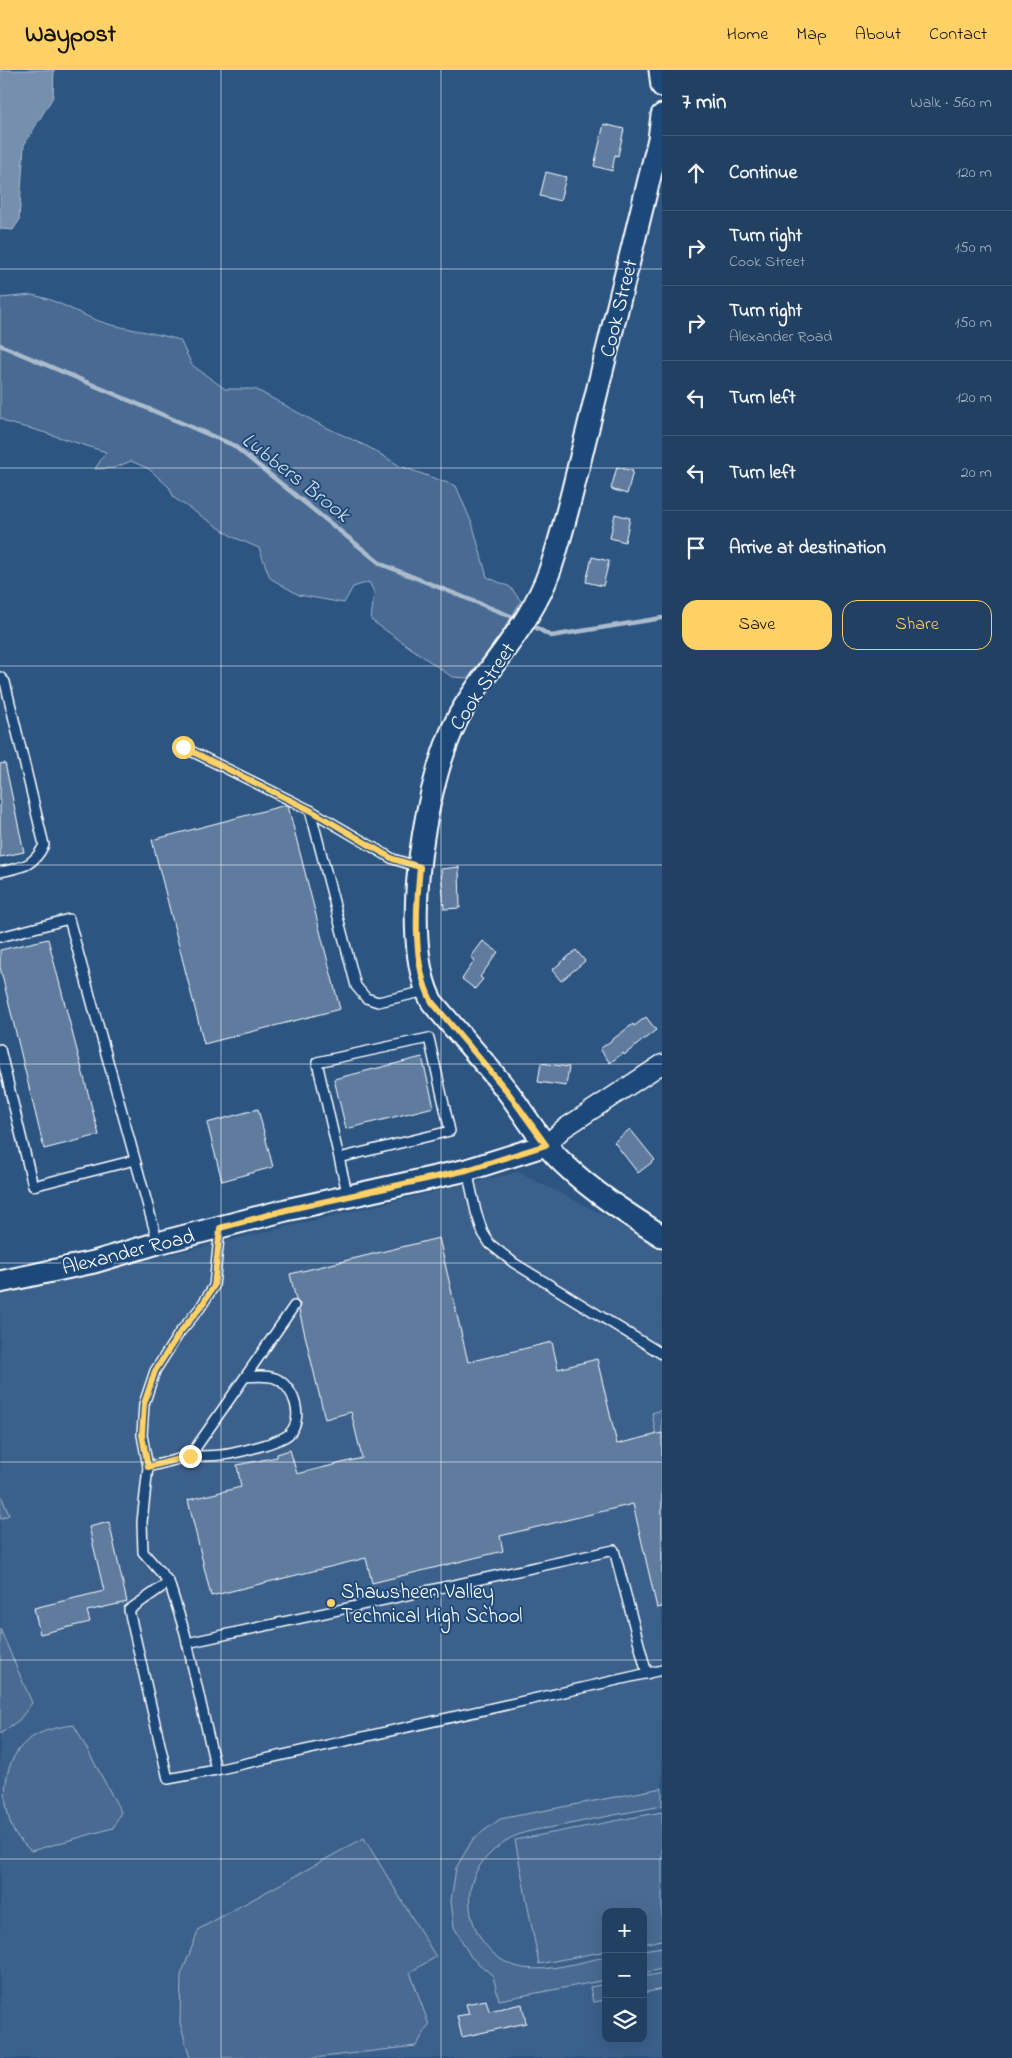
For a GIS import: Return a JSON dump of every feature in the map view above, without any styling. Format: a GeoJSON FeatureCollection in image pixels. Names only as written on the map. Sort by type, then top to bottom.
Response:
{"type":"FeatureCollection","features":[{"type":"Feature","properties":{"kind":"street"},"geometry":{"type":"LineString","coordinates":[[660,70],[662,86]]}},
{"type":"Feature","properties":{"kind":"street","name":"Cook Street"},"geometry":{"type":"LineString","coordinates":[[662,115],[659,139],[614,324],[550,572],[524,624],[463,708],[450,732],[442,752],[430,800],[423,835],[418,887],[418,946],[426,991],[432,1002],[507,1091],[546,1145],[587,1185],[662,1236]]}},
{"type":"Feature","properties":{"kind":"street"},"geometry":{"type":"LineString","coordinates":[[546,1145],[563,1129],[662,1064]]}},
{"type":"Feature","properties":{"kind":"street","name":"Alexander Road"},"geometry":{"type":"LineString","coordinates":[[0,1282],[94,1262],[158,1243],[286,1210],[467,1170],[546,1145]]}},
{"type":"Feature","properties":{"kind":"lane"},"geometry":{"type":"LineString","coordinates":[[0,677],[5,682],[44,844],[37,858],[25,866],[0,872]]}},
{"type":"Feature","properties":{"kind":"lane"},"geometry":{"type":"LineString","coordinates":[[183,747],[310,810],[393,859],[420,867]]}},
{"type":"Feature","properties":{"kind":"lane"},"geometry":{"type":"LineString","coordinates":[[310,810],[356,986],[366,998],[378,1002],[426,991]]}},
{"type":"Feature","properties":{"kind":"lane"},"geometry":{"type":"LineString","coordinates":[[0,937],[69,919],[158,1243]]}},
{"type":"Feature","properties":{"kind":"lane"},"geometry":{"type":"LineString","coordinates":[[339,1158],[450,1131],[429,1038],[317,1062],[339,1158],[348,1197]]}},
{"type":"Feature","properties":{"kind":"lane"},"geometry":{"type":"LineString","coordinates":[[0,1049],[33,1186],[135,1160]]}},
{"type":"Feature","properties":{"kind":"lane"},"geometry":{"type":"LineString","coordinates":[[467,1170],[483,1233],[490,1244],[522,1268],[662,1354]]}},
{"type":"Feature","properties":{"kind":"lane"},"geometry":{"type":"LineString","coordinates":[[216,1770],[187,1643],[169,1582],[143,1552],[142,1522],[148,1467],[142,1435],[144,1404],[155,1371],[180,1332],[200,1308],[214,1286],[220,1228]]}},
{"type":"Feature","properties":{"kind":"lane"},"geometry":{"type":"LineString","coordinates":[[190,1456],[294,1306]]}},
{"type":"Feature","properties":{"kind":"lane"},"geometry":{"type":"LineString","coordinates":[[148,1467],[190,1456],[223,1455],[281,1440],[291,1432],[297,1412],[294,1398],[287,1386],[276,1379],[262,1375],[245,1377]]}},
{"type":"Feature","properties":{"kind":"lane"},"geometry":{"type":"LineString","coordinates":[[187,1643],[614,1550],[647,1674]]}},
{"type":"Feature","properties":{"kind":"lane"},"geometry":{"type":"LineString","coordinates":[[169,1582],[129,1610],[168,1779],[216,1770],[662,1670]]}},
{"type":"Feature","properties":{"kind":"shaded area"},"geometry":{"type":"Polygon","coordinates":[[[0,70],[54,70],[53,97],[24,145],[19,221],[13,230],[0,229],[0,70]]]}},
{"type":"Feature","properties":{"kind":"shaded area"},"geometry":{"type":"Polygon","coordinates":[[[32,295],[42,297],[108,324],[180,340],[192,365],[225,389],[255,389],[319,424],[370,448],[400,466],[456,486],[473,526],[487,577],[510,587],[521,601],[503,631],[468,678],[452,677],[371,620],[374,592],[369,582],[353,587],[344,603],[299,595],[270,578],[259,548],[233,537],[174,498],[169,487],[149,469],[131,461],[114,468],[95,469],[106,452],[8,423],[0,418],[0,298],[32,295]]]}},
{"type":"Feature","properties":{"kind":"shaded area","name":"Shawsheen Valley Technical High School"},"geometry":{"type":"Polygon","coordinates":[[[518,1172],[610,1218],[662,1250],[662,2058],[0,2058],[0,1295],[518,1172]]]}},
{"type":"Feature","properties":{"kind":"shaded area"},"geometry":{"type":"Polygon","coordinates":[[[662,1410],[662,1440],[657,1441],[652,1413],[662,1410]]]}},
{"type":"Feature","properties":{"kind":"shaded area"},"geometry":{"type":"Polygon","coordinates":[[[0,1493],[9,1515],[0,1519],[0,1493]]]}},
{"type":"Feature","properties":{"kind":"shaded area"},"geometry":{"type":"Polygon","coordinates":[[[0,1629],[32,1703],[19,1720],[0,1734],[0,1629]]]}},
{"type":"Feature","properties":{"kind":"shaded area"},"geometry":{"type":"Polygon","coordinates":[[[74,1725],[121,1812],[113,1828],[31,1851],[15,1834],[10,1822],[5,1795],[9,1768],[23,1745],[34,1736],[53,1729],[74,1725]]]}},
{"type":"Feature","properties":{"kind":"shaded area"},"geometry":{"type":"Polygon","coordinates":[[[662,1788],[662,1806],[525,1832],[511,1838],[483,1861],[474,1876],[470,1890],[472,1920],[486,1946],[496,1956],[509,1964],[533,1969],[554,1968],[602,1958],[602,1981],[499,2000],[493,1976],[471,1957],[454,1927],[451,1901],[456,1868],[473,1839],[500,1819],[662,1788]]]}},
{"type":"Feature","properties":{"kind":"shaded area"},"geometry":{"type":"Polygon","coordinates":[[[662,1812],[662,1940],[647,1943],[647,1908],[602,1908],[602,1952],[539,1964],[515,1840],[662,1812]]]}},
{"type":"Feature","properties":{"kind":"shaded area"},"geometry":{"type":"Polygon","coordinates":[[[364,1838],[436,1957],[410,1972],[429,2025],[416,2046],[314,2058],[190,2058],[180,2023],[181,1975],[199,1929],[364,1838]]]}},
{"type":"Feature","properties":{"kind":"shaded area"},"geometry":{"type":"Polygon","coordinates":[[[662,1947],[662,1969],[647,1972],[647,1949],[662,1947]]]}},
{"type":"Feature","properties":{"kind":"shaded area"},"geometry":{"type":"Polygon","coordinates":[[[662,1973],[662,1989],[647,1992],[647,1976],[662,1973]]]}},
{"type":"Feature","properties":{"kind":"shaded area"},"geometry":{"type":"Polygon","coordinates":[[[602,1985],[602,2001],[593,2002],[590,1987],[602,1985]]]}},
{"type":"Feature","properties":{"kind":"building"},"geometry":{"type":"Polygon","coordinates":[[[604,124],[624,129],[618,156],[615,155],[612,171],[594,166],[604,124]]]}},
{"type":"Feature","properties":{"kind":"building"},"geometry":{"type":"Polygon","coordinates":[[[546,172],[566,177],[560,201],[540,196],[546,172]]]}},
{"type":"Feature","properties":{"kind":"building"},"geometry":{"type":"Polygon","coordinates":[[[617,467],[633,471],[627,494],[611,489],[617,467]]]}},
{"type":"Feature","properties":{"kind":"building"},"geometry":{"type":"Polygon","coordinates":[[[615,514],[630,518],[625,542],[610,538],[615,514]]]}},
{"type":"Feature","properties":{"kind":"building"},"geometry":{"type":"Polygon","coordinates":[[[592,557],[609,561],[603,586],[586,582],[592,557]]]}},
{"type":"Feature","properties":{"kind":"building"},"geometry":{"type":"Polygon","coordinates":[[[5,763],[24,852],[0,857],[0,764],[5,763]]]}},
{"type":"Feature","properties":{"kind":"building"},"geometry":{"type":"Polygon","coordinates":[[[288,806],[340,1009],[204,1044],[152,840],[288,806]]]}},
{"type":"Feature","properties":{"kind":"building"},"geometry":{"type":"Polygon","coordinates":[[[459,867],[460,908],[444,909],[441,869],[459,867]]]}},
{"type":"Feature","properties":{"kind":"building"},"geometry":{"type":"Polygon","coordinates":[[[48,939],[99,1135],[44,1149],[0,967],[0,950],[48,939]]]}},
{"type":"Feature","properties":{"kind":"building"},"geometry":{"type":"Polygon","coordinates":[[[483,941],[498,952],[480,977],[483,979],[475,989],[462,979],[475,960],[471,957],[483,941]]]}},
{"type":"Feature","properties":{"kind":"building"},"geometry":{"type":"Polygon","coordinates":[[[576,950],[585,961],[561,981],[552,970],[576,950]]]}},
{"type":"Feature","properties":{"kind":"building"},"geometry":{"type":"Polygon","coordinates":[[[646,1017],[656,1030],[624,1055],[623,1053],[610,1063],[600,1049],[633,1024],[634,1026],[646,1017]]]}},
{"type":"Feature","properties":{"kind":"building"},"geometry":{"type":"Polygon","coordinates":[[[422,1057],[434,1107],[346,1129],[334,1079],[422,1057]]]}},
{"type":"Feature","properties":{"kind":"building"},"geometry":{"type":"Polygon","coordinates":[[[541,1063],[569,1067],[566,1086],[538,1082],[541,1063]]]}},
{"type":"Feature","properties":{"kind":"building"},"geometry":{"type":"Polygon","coordinates":[[[258,1109],[273,1167],[222,1181],[207,1123],[258,1109]]]}},
{"type":"Feature","properties":{"kind":"building"},"geometry":{"type":"Polygon","coordinates":[[[630,1129],[655,1160],[638,1173],[614,1142],[630,1129]]]}},
{"type":"Feature","properties":{"kind":"building"},"geometry":{"type":"Polygon","coordinates":[[[439,1238],[468,1362],[552,1342],[558,1369],[597,1359],[617,1444],[662,1433],[662,1607],[657,1608],[633,1504],[500,1536],[503,1551],[372,1583],[366,1558],[211,1596],[188,1500],[241,1487],[237,1465],[277,1457],[277,1454],[290,1450],[297,1474],[362,1458],[351,1412],[325,1419],[299,1310],[300,1304],[296,1300],[290,1274],[439,1238]]]}},
{"type":"Feature","properties":{"kind":"building"},"geometry":{"type":"Polygon","coordinates":[[[109,1522],[127,1602],[87,1611],[90,1622],[40,1634],[34,1608],[104,1591],[89,1527],[109,1522]]]}},
{"type":"Feature","properties":{"kind":"building"},"geometry":{"type":"Polygon","coordinates":[[[486,2000],[489,2011],[522,2004],[526,2023],[462,2037],[457,2016],[469,2014],[466,2004],[486,2000]]]}},
{"type":"Feature","properties":{"kind":"waterway","name":"Lubbers Brook"},"geometry":{"type":"LineString","coordinates":[[0,345],[233,445],[381,564],[513,617]]}},
{"type":"Feature","properties":{"kind":"waterway","name":"Lubbers Brook"},"geometry":{"type":"LineString","coordinates":[[535,627],[551,636],[662,618]]}},
{"type":"Feature","properties":{"kind":"place","name":"Shawsheen Valley Technical High School"},"geometry":{"type":"Point","coordinates":[331,1603]}},
{"type":"Feature","properties":{"kind":"route"},"geometry":{"type":"LineString","coordinates":[[183,747],[310,810],[393,859],[420,867],[417,919],[418,946],[426,991],[432,1002],[507,1091],[546,1145],[467,1170],[286,1210],[220,1228],[214,1286],[200,1308],[180,1332],[155,1371],[144,1404],[142,1435],[148,1467],[190,1456]]}}]}
